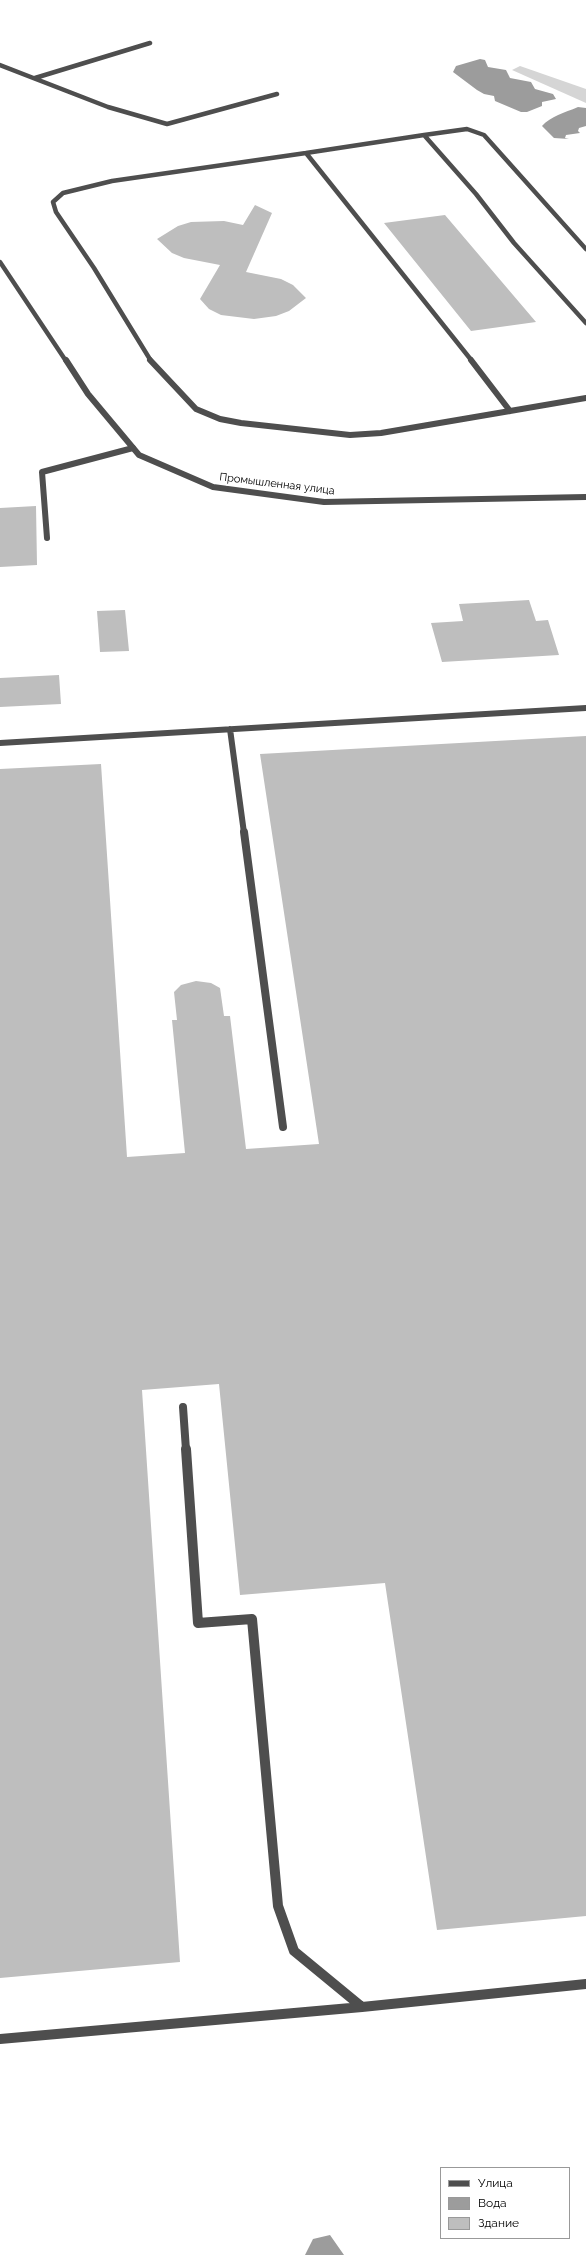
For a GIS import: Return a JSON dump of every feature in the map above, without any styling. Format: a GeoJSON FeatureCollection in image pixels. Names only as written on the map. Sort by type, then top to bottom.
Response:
{"type":"FeatureCollection","features":[{"type":"Feature","properties":{"kind":"street"},"geometry":{"type":"LineString","coordinates":[[35,78],[150,43]]}},
{"type":"Feature","properties":{"kind":"street"},"geometry":{"type":"LineString","coordinates":[[0,65],[108,107],[167,124],[277,94]]}},
{"type":"Feature","properties":{"kind":"street"},"geometry":{"type":"LineString","coordinates":[[586,249],[484,135],[467,129],[112,181],[63,193],[53,202],[56,212],[87,256],[146,356],[196,409],[205,414],[241,423],[350,435],[381,434],[586,398]]}},
{"type":"Feature","properties":{"kind":"street"},"geometry":{"type":"LineString","coordinates":[[424,135],[476,194],[514,243],[586,323]]}},
{"type":"Feature","properties":{"kind":"street"},"geometry":{"type":"LineString","coordinates":[[306,153],[460,346],[510,412]]}},
{"type":"Feature","properties":{"kind":"street","name":"Промышленная улица"},"geometry":{"type":"LineString","coordinates":[[0,262],[88,394],[139,455],[213,487],[324,502],[586,497]]}},
{"type":"Feature","properties":{"kind":"street"},"geometry":{"type":"LineString","coordinates":[[47,538],[42,472],[133,448]]}},
{"type":"Feature","properties":{"kind":"street"},"geometry":{"type":"LineString","coordinates":[[0,743],[586,708]]}},
{"type":"Feature","properties":{"kind":"street"},"geometry":{"type":"LineString","coordinates":[[230,729],[284,1127]]}},
{"type":"Feature","properties":{"kind":"street"},"geometry":{"type":"LineString","coordinates":[[183,1407],[198,1623],[252,1618],[278,1906],[294,1951],[362,2007]]}},
{"type":"Feature","properties":{"kind":"street"},"geometry":{"type":"LineString","coordinates":[[0,2039],[362,2007],[586,1984]]}},
{"type":"Feature","properties":{"kind":"shaded area"},"geometry":{"type":"Polygon","coordinates":[[[520,66],[586,89],[586,103],[512,70],[520,66]]]}},
{"type":"Feature","properties":{"kind":"water"},"geometry":{"type":"Polygon","coordinates":[[[480,59],[485,60],[488,67],[506,70],[510,78],[531,82],[535,89],[553,94],[556,99],[542,102],[542,106],[527,112],[521,112],[495,101],[494,96],[484,94],[477,90],[453,72],[456,66],[480,59]]]}},
{"type":"Feature","properties":{"kind":"water"},"geometry":{"type":"Polygon","coordinates":[[[578,107],[586,108],[586,126],[579,128],[578,131],[580,133],[566,135],[565,138],[569,139],[554,138],[542,126],[554,117],[578,107]]]}},
{"type":"Feature","properties":{"kind":"water"},"geometry":{"type":"Polygon","coordinates":[[[330,2235],[344,2255],[305,2255],[313,2239],[330,2235]]]}},
{"type":"Feature","properties":{"kind":"building"},"geometry":{"type":"Polygon","coordinates":[[[255,205],[272,213],[246,272],[281,279],[293,285],[306,298],[289,311],[276,316],[254,319],[221,315],[209,309],[200,299],[220,265],[184,258],[172,253],[157,239],[178,226],[191,222],[224,221],[243,225],[255,205]]]}},
{"type":"Feature","properties":{"kind":"building"},"geometry":{"type":"Polygon","coordinates":[[[445,215],[536,322],[471,331],[384,223],[445,215]]]}},
{"type":"Feature","properties":{"kind":"building"},"geometry":{"type":"Polygon","coordinates":[[[36,506],[37,565],[0,567],[0,508],[36,506]]]}},
{"type":"Feature","properties":{"kind":"building"},"geometry":{"type":"Polygon","coordinates":[[[529,600],[536,621],[548,620],[559,655],[442,662],[431,623],[463,621],[459,604],[529,600]]]}},
{"type":"Feature","properties":{"kind":"building"},"geometry":{"type":"Polygon","coordinates":[[[125,610],[129,651],[100,652],[97,611],[125,610]]]}},
{"type":"Feature","properties":{"kind":"building"},"geometry":{"type":"Polygon","coordinates":[[[59,675],[61,704],[0,707],[0,678],[59,675]]]}},
{"type":"Feature","properties":{"kind":"building"},"geometry":{"type":"Polygon","coordinates":[[[586,736],[586,1916],[437,1930],[385,1583],[240,1595],[219,1384],[142,1390],[180,1962],[0,1978],[0,769],[101,764],[127,1157],[185,1153],[172,1020],[177,1020],[174,992],[181,985],[196,981],[211,983],[220,988],[224,1016],[230,1016],[246,1149],[319,1144],[260,754],[586,736]]]}}]}
